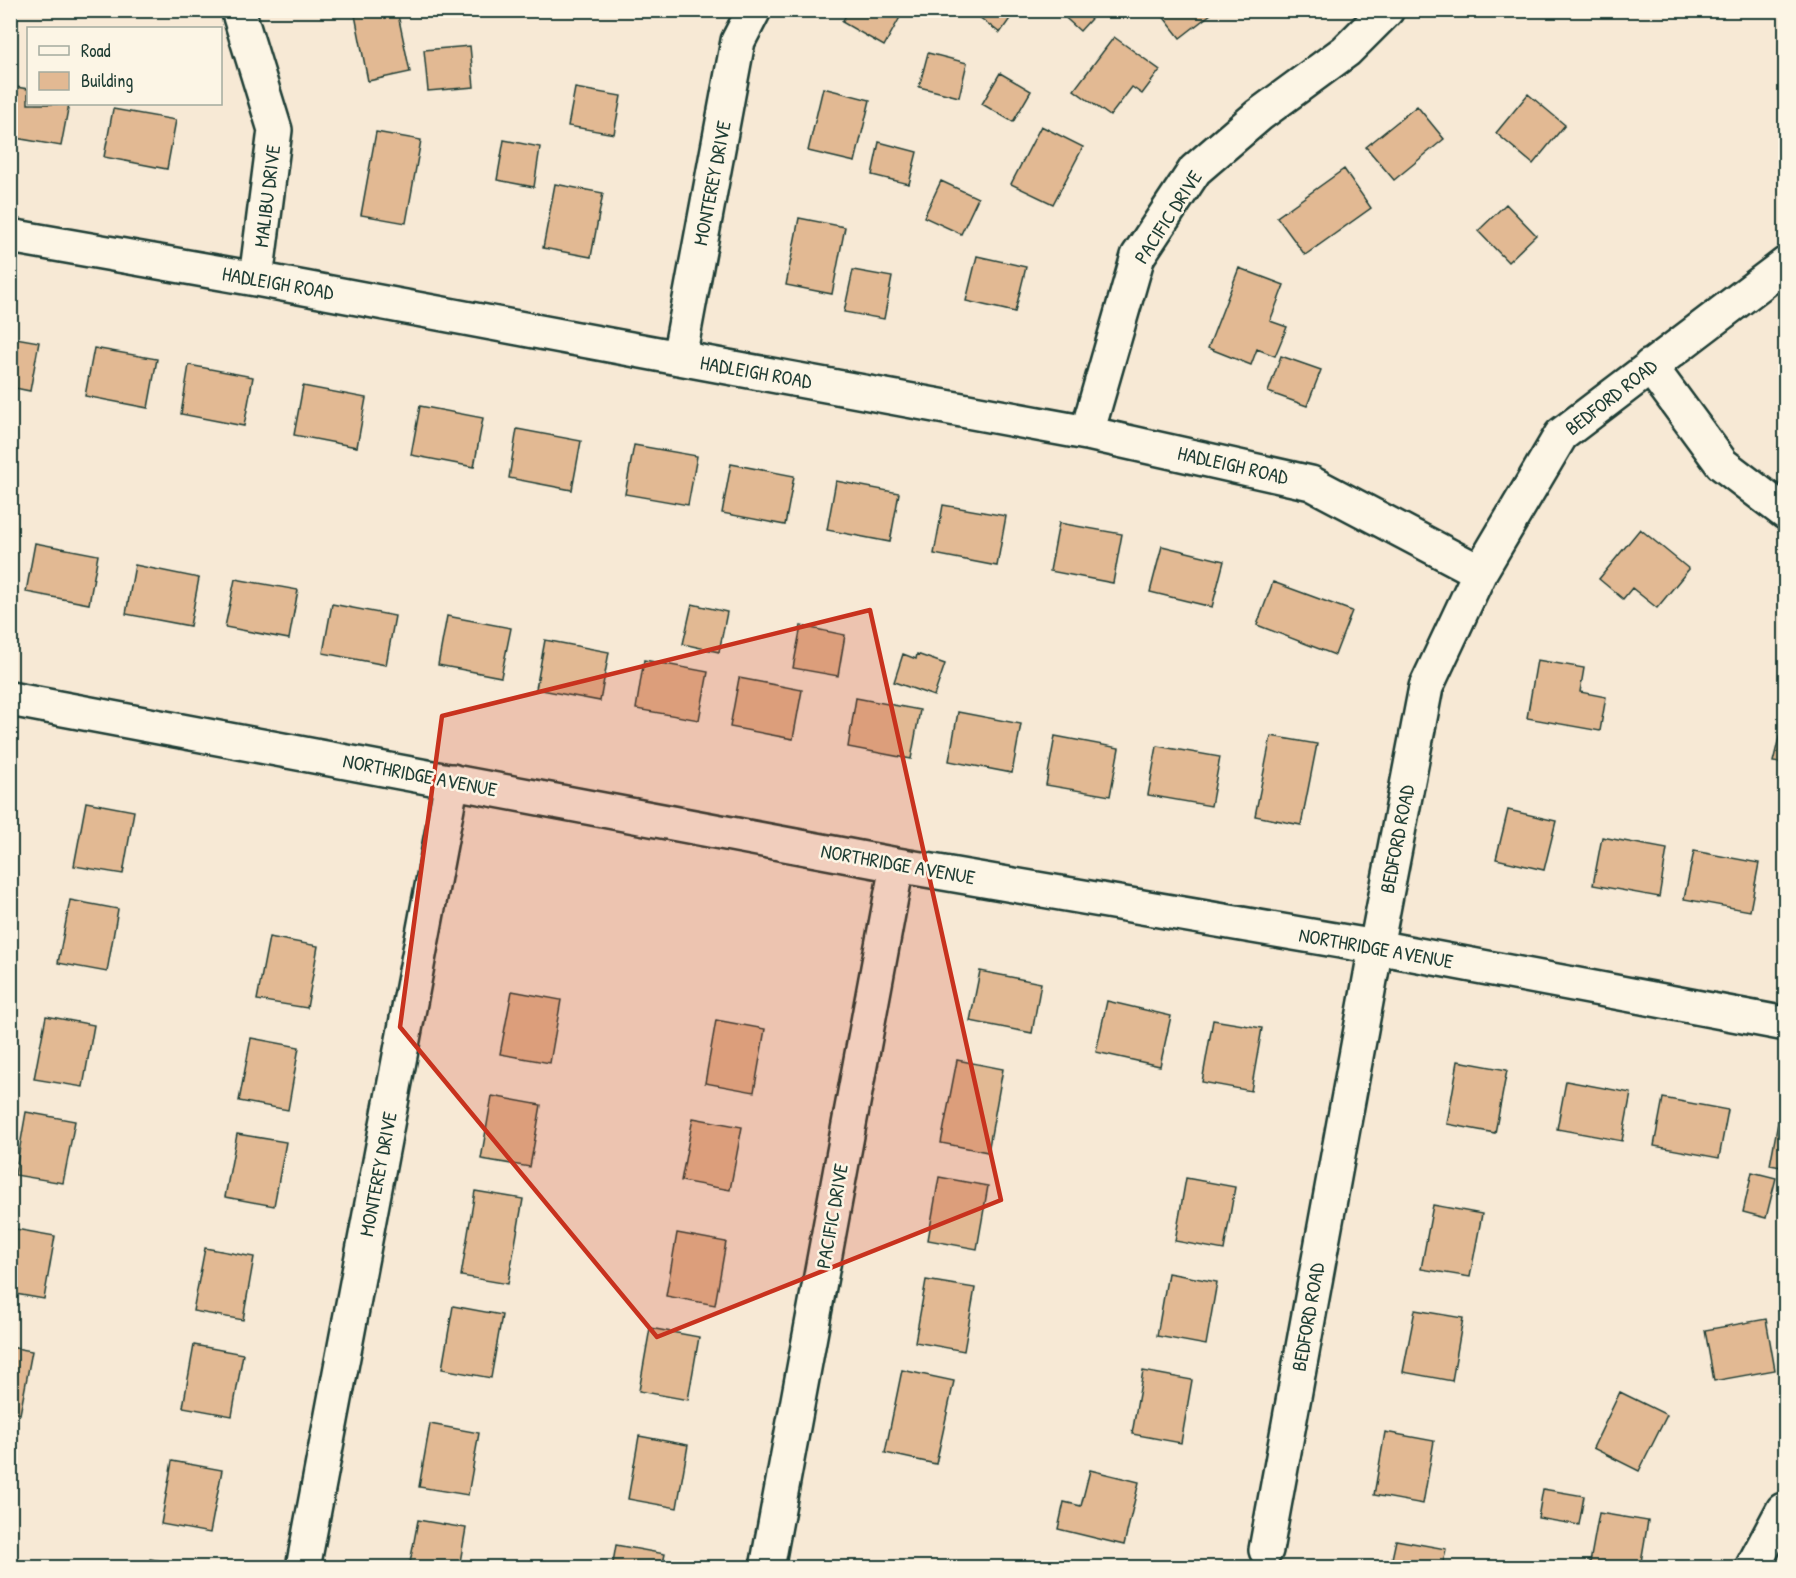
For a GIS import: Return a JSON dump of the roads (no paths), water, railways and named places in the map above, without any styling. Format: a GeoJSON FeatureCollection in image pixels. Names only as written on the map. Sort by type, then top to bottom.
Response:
{"type":"FeatureCollection","features":[{"type":"Feature","properties":{"kind":"street","name":"MALIBU DRIVE"},"geometry":{"type":"LineString","coordinates":[[238,10],[275,130],[256,279]]}},
{"type":"Feature","properties":{"kind":"street","name":"MONTEREY DRIVE"},"geometry":{"type":"LineString","coordinates":[[679,358],[738,41],[754,10]]}},
{"type":"Feature","properties":{"kind":"street","name":"PACIFIC DRIVE"},"geometry":{"type":"LineString","coordinates":[[1088,433],[1138,256],[1195,170],[1259,115],[1346,51],[1387,10]]}},
{"type":"Feature","properties":{"kind":"street","name":"HADLEIGH ROAD"},"geometry":{"type":"LineString","coordinates":[[10,236],[256,279],[1088,433],[1311,483],[1480,572]]}},
{"type":"Feature","properties":{"kind":"street","name":"BEDFORD ROAD"},"geometry":{"type":"LineString","coordinates":[[1266,1550],[1426,687],[1480,572],[1561,435],[1785,264]]}},
{"type":"Feature","properties":{"kind":"street"},"geometry":{"type":"LineString","coordinates":[[1650,366],[1722,464],[1785,513]]}},
{"type":"Feature","properties":{"kind":"street","name":"NORTHRIDGE AVENUE"},"geometry":{"type":"LineString","coordinates":[[10,699],[897,865],[1376,947],[1785,1024]]}},
{"type":"Feature","properties":{"kind":"street","name":"MONTEREY DRIVE"},"geometry":{"type":"LineString","coordinates":[[303,1568],[452,781]]}},
{"type":"Feature","properties":{"kind":"street","name":"PACIFIC DRIVE"},"geometry":{"type":"LineString","coordinates":[[767,1568],[897,865]]}},
{"type":"Feature","properties":{"kind":"street"},"geometry":{"type":"LineString","coordinates":[[1752,1568],[1783,1510]]}}]}
